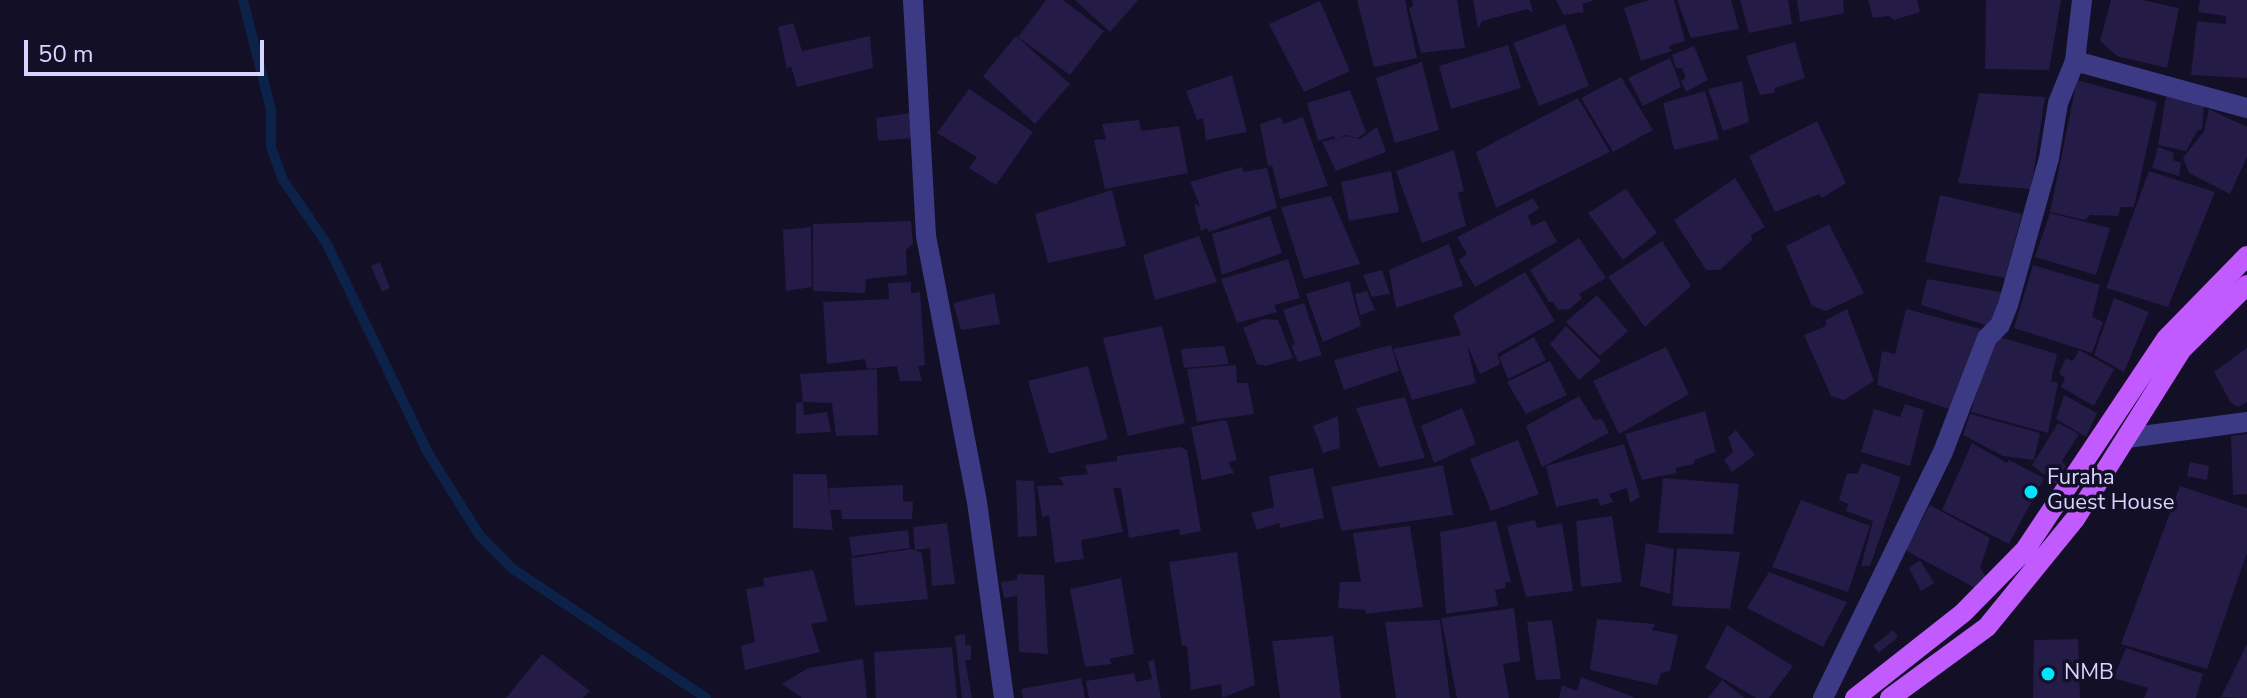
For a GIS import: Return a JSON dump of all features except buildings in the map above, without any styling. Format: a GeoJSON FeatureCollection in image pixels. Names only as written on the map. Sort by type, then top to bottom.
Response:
{"type":"FeatureCollection","features":[{"type":"Feature","properties":{"kind":"main road"},"geometry":{"type":"LineString","coordinates":[[1855,698],[1963,613],[2025,550],[2166,339],[2247,256]]}},
{"type":"Feature","properties":{"kind":"main road"},"geometry":{"type":"LineString","coordinates":[[1890,698],[1987,627],[2075,519],[2182,349],[2247,285]]}},
{"type":"Feature","properties":{"kind":"street"},"geometry":{"type":"LineString","coordinates":[[913,0],[926,236],[977,502],[1004,698]]}},
{"type":"Feature","properties":{"kind":"street"},"geometry":{"type":"LineString","coordinates":[[1823,698],[1943,452],[1987,338],[2000,325],[2008,305],[2049,158],[2058,103],[2075,61],[2082,0]]}},
{"type":"Feature","properties":{"kind":"street"},"geometry":{"type":"LineString","coordinates":[[2075,61],[2247,108]]}},
{"type":"Feature","properties":{"kind":"street"},"geometry":{"type":"LineString","coordinates":[[2127,438],[2247,422]]}},
{"type":"Feature","properties":{"kind":"waterway"},"geometry":{"type":"LineString","coordinates":[[243,0],[271,110],[271,147],[283,180],[327,244],[428,453],[480,536],[513,569],[706,698]]}},
{"type":"Feature","properties":{"kind":"place","name":"Furaha Guest House"},"geometry":{"type":"Point","coordinates":[2031,492]}},
{"type":"Feature","properties":{"kind":"place","name":"NMB"},"geometry":{"type":"Point","coordinates":[2048,674]}}]}
